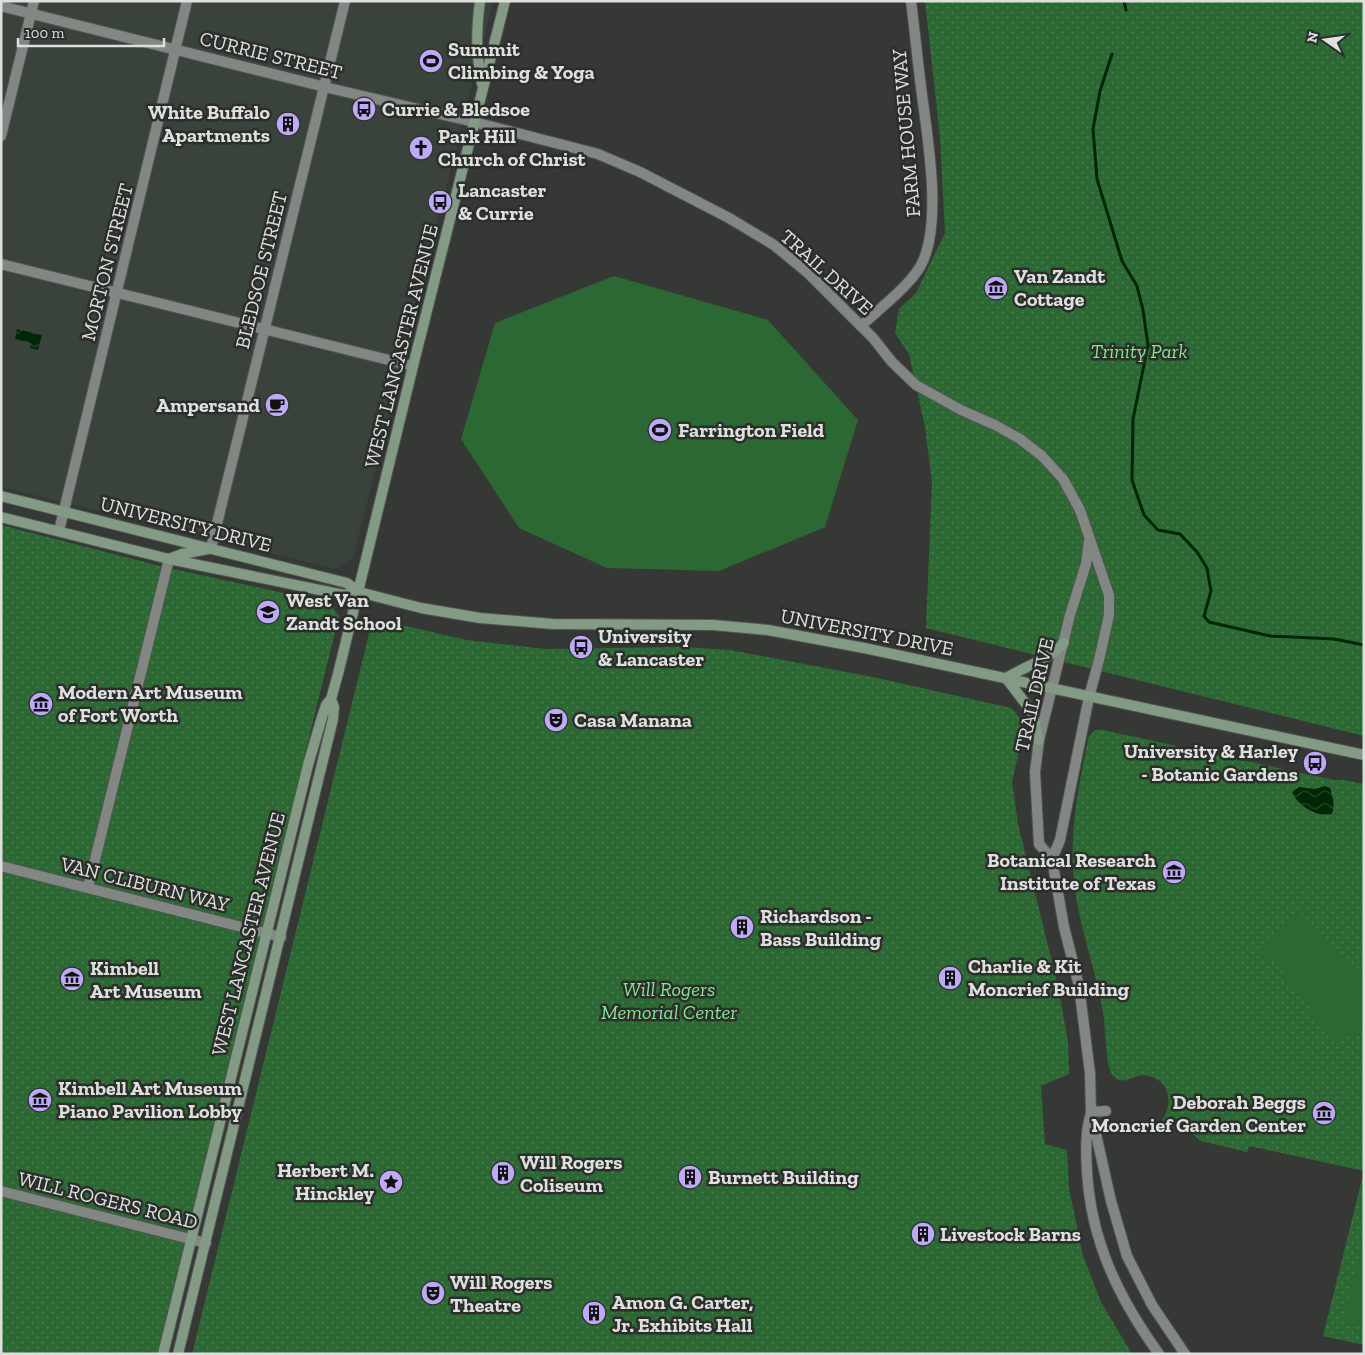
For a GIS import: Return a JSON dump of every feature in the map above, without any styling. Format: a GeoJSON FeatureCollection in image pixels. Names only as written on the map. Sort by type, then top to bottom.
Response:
{"type":"FeatureCollection","features":[{"type":"Feature","properties":{"kind":"main road"},"geometry":{"type":"LineString","coordinates":[[480,1],[477,22],[477,62],[483,88]]}},
{"type":"Feature","properties":{"kind":"main road","name":"WEST LANCASTER AVENUE"},"geometry":{"type":"LineString","coordinates":[[163,1354],[308,765],[326,705],[331,699],[412,366],[505,1]]}},
{"type":"Feature","properties":{"kind":"main road","name":"UNIVERSITY DRIVE"},"geometry":{"type":"LineString","coordinates":[[1,496],[347,583],[358,592],[421,608],[496,620],[553,624],[712,625],[768,630],[864,648],[1364,755]]}},
{"type":"Feature","properties":{"kind":"main road","name":"UNIVERSITY DRIVE"},"geometry":{"type":"LineString","coordinates":[[1,517],[169,559],[344,595],[358,592]]}},
{"type":"Feature","properties":{"kind":"main road"},"geometry":{"type":"LineString","coordinates":[[169,559],[182,554],[211,548]]}},
{"type":"Feature","properties":{"kind":"main road"},"geometry":{"type":"LineString","coordinates":[[1039,740],[1032,712],[1006,678],[1047,657],[1064,643]]}},
{"type":"Feature","properties":{"kind":"main road","name":"WEST LANCASTER AVENUE"},"geometry":{"type":"LineString","coordinates":[[178,1354],[333,719],[334,707],[331,699]]}},
{"type":"Feature","properties":{"kind":"street"},"geometry":{"type":"LineString","coordinates":[[1,136],[34,1]]}},
{"type":"Feature","properties":{"kind":"street","name":"MORTON STREET"},"geometry":{"type":"LineString","coordinates":[[59,531],[188,1]]}},
{"type":"Feature","properties":{"kind":"street","name":"BLEDSOE STREET"},"geometry":{"type":"LineString","coordinates":[[211,548],[345,1]]}},
{"type":"Feature","properties":{"kind":"street","name":"FARM HOUSE WAY"},"geometry":{"type":"LineString","coordinates":[[861,326],[900,290],[919,269],[926,254],[930,236],[932,216],[930,172],[911,1]]}},
{"type":"Feature","properties":{"kind":"street","name":"CURRIE STREET"},"geometry":{"type":"LineString","coordinates":[[1,6],[324,87],[474,122]]}},
{"type":"Feature","properties":{"kind":"street","name":"TRAIL DRIVE"},"geometry":{"type":"LineString","coordinates":[[474,122],[598,154],[640,172],[729,218],[774,245],[809,274],[861,326],[916,386],[961,410],[995,425],[1020,440],[1042,456],[1063,480],[1080,510],[1090,538],[1109,595],[1109,615],[1089,697],[1060,840],[1052,858]]}},
{"type":"Feature","properties":{"kind":"street"},"geometry":{"type":"LineString","coordinates":[[1,264],[412,366]]}},
{"type":"Feature","properties":{"kind":"street","name":"TRAIL DRIVE"},"geometry":{"type":"LineString","coordinates":[[1090,538],[1084,572],[1070,615],[1039,740],[1035,772],[1039,844],[1052,858],[1064,927],[1083,1008],[1090,1073],[1091,1112],[1111,1201],[1127,1256],[1152,1305],[1185,1354]]}},
{"type":"Feature","properties":{"kind":"street"},"geometry":{"type":"LineString","coordinates":[[88,888],[169,559]]}},
{"type":"Feature","properties":{"kind":"street","name":"VAN CLIBURN WAY"},"geometry":{"type":"LineString","coordinates":[[1,866],[281,937]]}},
{"type":"Feature","properties":{"kind":"street"},"geometry":{"type":"LineString","coordinates":[[1091,1112],[1106,1111]]}},
{"type":"Feature","properties":{"kind":"street","name":"TRAIL DRIVE"},"geometry":{"type":"LineString","coordinates":[[1091,1112],[1087,1125],[1086,1156],[1088,1194],[1093,1220],[1110,1272],[1137,1323],[1159,1354]]}},
{"type":"Feature","properties":{"kind":"street","name":"WILL ROGERS ROAD"},"geometry":{"type":"LineString","coordinates":[[1,1191],[206,1243]]}},
{"type":"Feature","properties":{"kind":"shaded area"},"geometry":{"type":"Polygon","coordinates":[[[1,1],[493,1],[353,558],[335,569],[1,487],[1,1]]]}},
{"type":"Feature","properties":{"kind":"green space","name":"Trinity Park"},"geometry":{"type":"Polygon","coordinates":[[[925,1],[1364,1],[1364,736],[926,628],[932,482],[925,427],[909,354],[895,333],[899,309],[916,293],[945,233],[940,137],[925,1]]]}},
{"type":"Feature","properties":{"kind":"green space","name":"Farrington Field"},"geometry":{"type":"Polygon","coordinates":[[[614,276],[768,320],[858,420],[825,527],[719,571],[607,568],[519,528],[461,439],[495,323],[614,276]]]}},
{"type":"Feature","properties":{"kind":"green space"},"geometry":{"type":"Polygon","coordinates":[[[1,525],[160,566],[329,603],[339,616],[157,1354],[3,1354],[1,1346],[1,525]]]}},
{"type":"Feature","properties":{"kind":"green space","name":"Will Rogers Memorial Center"},"geometry":{"type":"Polygon","coordinates":[[[379,620],[467,640],[545,649],[684,647],[730,650],[873,677],[1011,708],[1017,714],[1024,728],[1012,782],[1018,824],[1058,986],[1068,1042],[1069,1074],[1041,1086],[1045,1144],[1067,1150],[1069,1188],[1083,1256],[1101,1302],[1132,1354],[192,1354],[371,626],[379,620]]]}},
{"type":"Feature","properties":{"kind":"green space"},"geometry":{"type":"Polygon","coordinates":[[[1095,730],[1103,730],[1334,780],[1364,784],[1364,1171],[1249,1146],[1247,1152],[1201,1141],[1189,1131],[1159,1124],[1167,1111],[1168,1097],[1163,1084],[1157,1079],[1145,1075],[1120,1080],[1114,1077],[1110,1071],[1102,1007],[1080,919],[1073,870],[1075,812],[1089,736],[1095,730]]]}},
{"type":"Feature","properties":{"kind":"green space"},"geometry":{"type":"Polygon","coordinates":[[[1300,909],[1304,911],[1298,918],[1364,974],[1364,1029],[1337,1043],[1334,1042],[1271,956],[1266,959],[1262,954],[1263,950],[1300,909]]]}},
{"type":"Feature","properties":{"kind":"green space"},"geometry":{"type":"Polygon","coordinates":[[[1364,1171],[1364,1345],[1323,1336],[1364,1171]]]}},
{"type":"Feature","properties":{"kind":"green space"},"geometry":{"type":"Polygon","coordinates":[[[1364,1233],[1364,1328],[1343,1324],[1364,1233]]]}},
{"type":"Feature","properties":{"kind":"water"},"geometry":{"type":"Polygon","coordinates":[[[17,329],[42,335],[38,350],[30,348],[31,343],[15,339],[17,329]]]}},
{"type":"Feature","properties":{"kind":"water"},"geometry":{"type":"Polygon","coordinates":[[[1325,786],[1330,788],[1332,795],[1332,814],[1319,814],[1309,810],[1299,802],[1292,792],[1299,787],[1315,789],[1325,786]]]}},
{"type":"Feature","properties":{"kind":"waterway"},"geometry":{"type":"LineString","coordinates":[[1124,1],[1126,10]]}},
{"type":"Feature","properties":{"kind":"waterway"},"geometry":{"type":"LineString","coordinates":[[1112,54],[1100,91],[1093,129],[1097,179],[1122,261],[1137,286],[1148,345],[1133,419],[1132,480],[1144,515],[1158,530],[1180,534],[1197,552],[1207,568],[1211,591],[1204,616],[1209,622],[1270,636],[1334,639],[1364,645]]}},
{"type":"Feature","properties":{"kind":"place","name":"Summit Climbing & Yoga"},"geometry":{"type":"Point","coordinates":[431,61]}},
{"type":"Feature","properties":{"kind":"place","name":"Currie & Bledsoe"},"geometry":{"type":"Point","coordinates":[364,109]}},
{"type":"Feature","properties":{"kind":"place","name":"White Buffalo Apartments"},"geometry":{"type":"Point","coordinates":[288,124]}},
{"type":"Feature","properties":{"kind":"place","name":"Park Hill Church of Christ"},"geometry":{"type":"Point","coordinates":[421,148]}},
{"type":"Feature","properties":{"kind":"place","name":"Lancaster & Currie"},"geometry":{"type":"Point","coordinates":[440,202]}},
{"type":"Feature","properties":{"kind":"place","name":"Van Zandt Cottage"},"geometry":{"type":"Point","coordinates":[996,288]}},
{"type":"Feature","properties":{"kind":"place","name":"Ampersand"},"geometry":{"type":"Point","coordinates":[277,405]}},
{"type":"Feature","properties":{"kind":"place","name":"Farrington Field"},"geometry":{"type":"Point","coordinates":[660,430]}},
{"type":"Feature","properties":{"kind":"place","name":"West Van Zandt School"},"geometry":{"type":"Point","coordinates":[268,612]}},
{"type":"Feature","properties":{"kind":"place","name":"University & Lancaster"},"geometry":{"type":"Point","coordinates":[581,647]}},
{"type":"Feature","properties":{"kind":"place","name":"Modern Art Museum of Fort Worth"},"geometry":{"type":"Point","coordinates":[41,704]}},
{"type":"Feature","properties":{"kind":"place","name":"Casa Manana"},"geometry":{"type":"Point","coordinates":[556,720]}},
{"type":"Feature","properties":{"kind":"place","name":"University & Harley - Botanic Gardens"},"geometry":{"type":"Point","coordinates":[1315,763]}},
{"type":"Feature","properties":{"kind":"place","name":"Botanical Research Institute of Texas"},"geometry":{"type":"Point","coordinates":[1174,872]}},
{"type":"Feature","properties":{"kind":"place","name":"Richardson - Bass Building"},"geometry":{"type":"Point","coordinates":[742,927]}},
{"type":"Feature","properties":{"kind":"place","name":"Charlie & Kit Moncrief Building"},"geometry":{"type":"Point","coordinates":[950,978]}},
{"type":"Feature","properties":{"kind":"place","name":"Kimbell Art Museum"},"geometry":{"type":"Point","coordinates":[72,979]}},
{"type":"Feature","properties":{"kind":"place","name":"Kimbell Art Museum Piano Pavilion Lobby"},"geometry":{"type":"Point","coordinates":[40,1100]}},
{"type":"Feature","properties":{"kind":"place","name":"Deborah Beggs Moncrief Garden Center"},"geometry":{"type":"Point","coordinates":[1324,1113]}},
{"type":"Feature","properties":{"kind":"place","name":"Will Rogers Coliseum"},"geometry":{"type":"Point","coordinates":[503,1173]}},
{"type":"Feature","properties":{"kind":"place","name":"Burnett Building"},"geometry":{"type":"Point","coordinates":[690,1177]}},
{"type":"Feature","properties":{"kind":"place","name":"Herbert M. Hinckley"},"geometry":{"type":"Point","coordinates":[391,1182]}},
{"type":"Feature","properties":{"kind":"place","name":"Livestock Barns"},"geometry":{"type":"Point","coordinates":[923,1234]}},
{"type":"Feature","properties":{"kind":"place","name":"Will Rogers Theatre"},"geometry":{"type":"Point","coordinates":[433,1293]}},
{"type":"Feature","properties":{"kind":"place","name":"Amon G. Carter, Jr. Exhibits Hall"},"geometry":{"type":"Point","coordinates":[594,1313]}}]}
